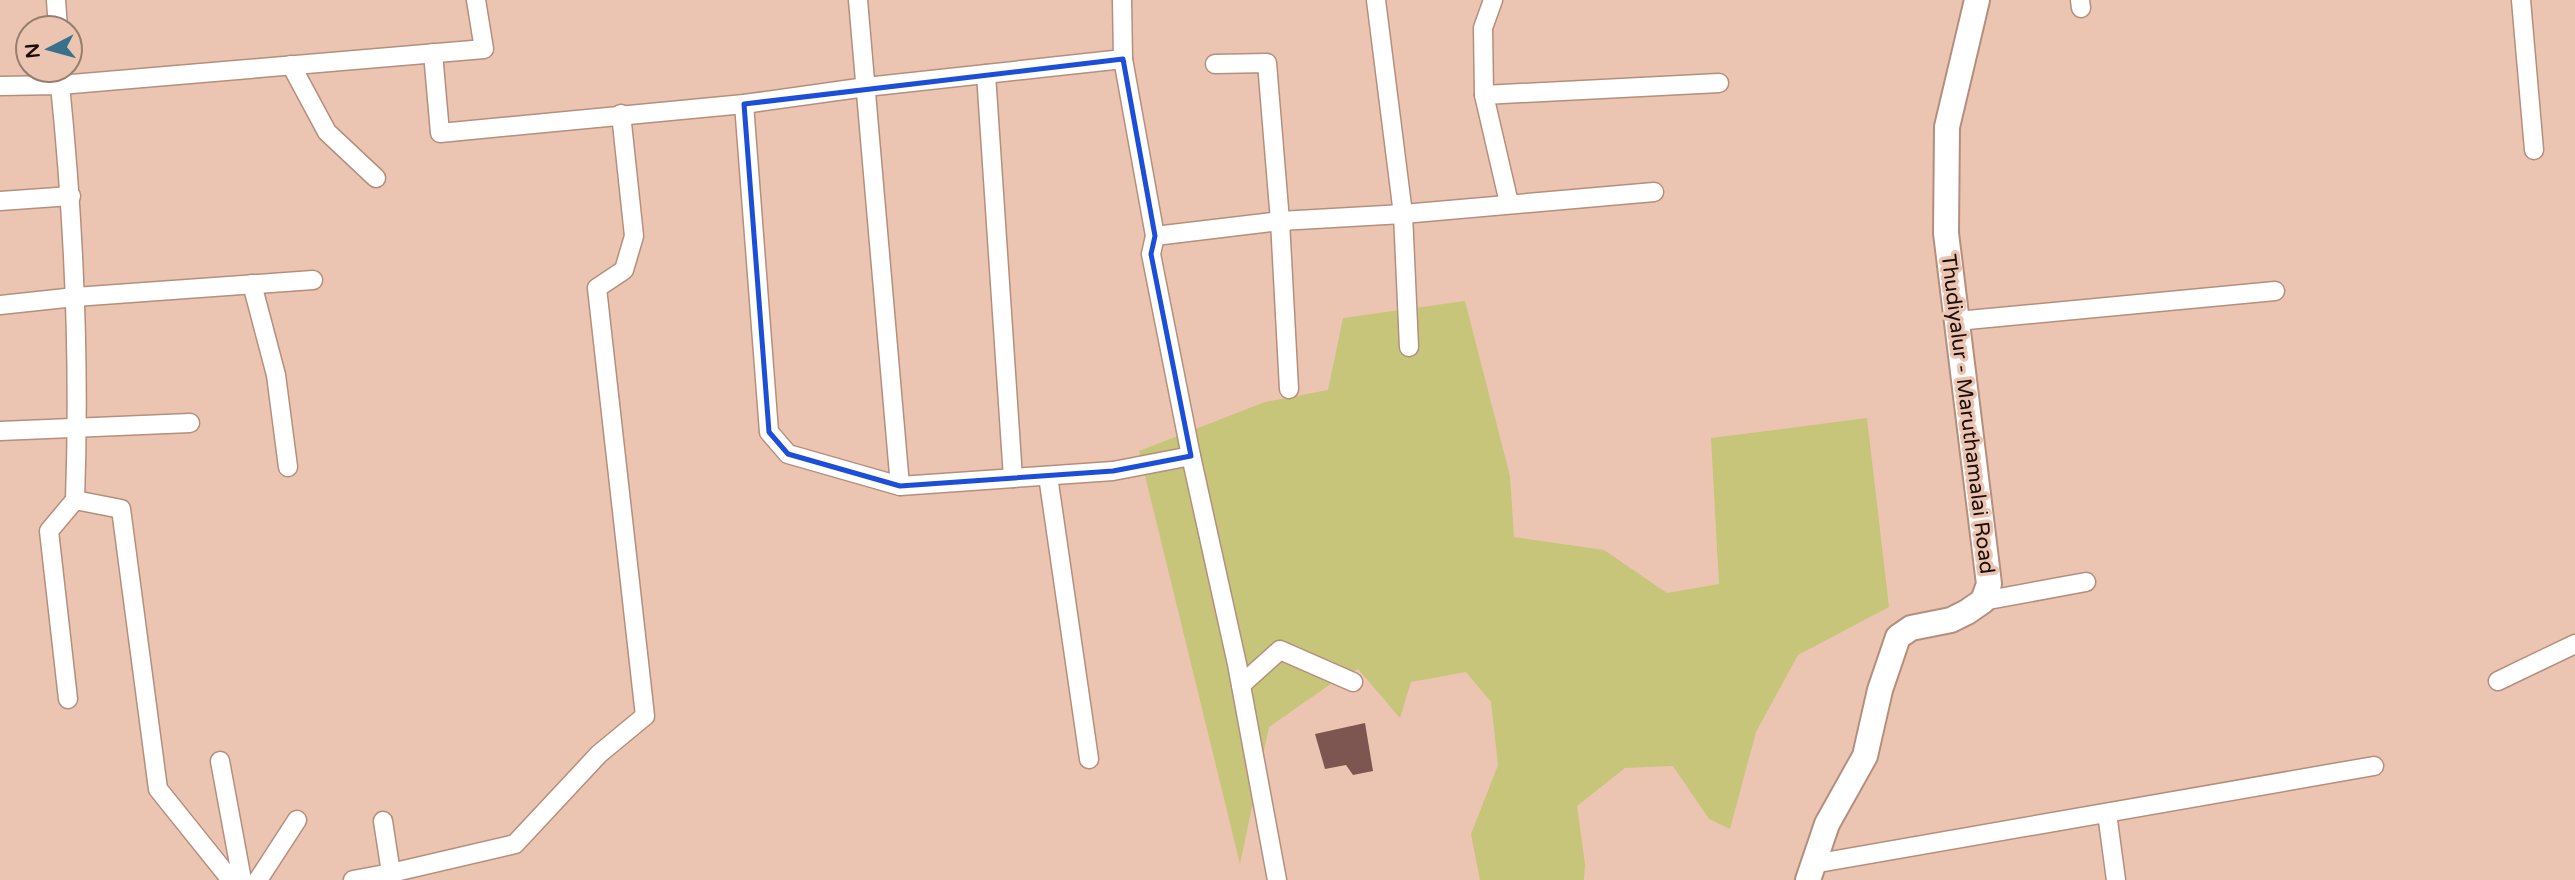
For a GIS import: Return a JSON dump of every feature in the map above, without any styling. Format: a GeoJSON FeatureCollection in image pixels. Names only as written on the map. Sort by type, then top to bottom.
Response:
{"type":"FeatureCollection","features":[{"type":"Feature","properties":{"kind":"main road","name":"Thudiyalur - Maruthamalai Road"},"geometry":{"type":"LineString","coordinates":[[1811,872],[1827,824],[1865,756],[1880,690],[1898,637],[1911,628],[1951,620],[1983,601],[1989,584],[1946,233],[1947,127],[1977,0]]}},
{"type":"Feature","properties":{"kind":"street"},"geometry":{"type":"LineString","coordinates":[[84,76],[291,65],[484,49],[476,0]]}},
{"type":"Feature","properties":{"kind":"street"},"geometry":{"type":"LineString","coordinates":[[858,0],[900,486]]}},
{"type":"Feature","properties":{"kind":"street"},"geometry":{"type":"LineString","coordinates":[[1122,0],[1123,59],[1155,236],[1151,254],[1191,456],[1241,685],[1277,880]]}},
{"type":"Feature","properties":{"kind":"street"},"geometry":{"type":"LineString","coordinates":[[1376,0],[1403,214],[1409,347]]}},
{"type":"Feature","properties":{"kind":"street"},"geometry":{"type":"LineString","coordinates":[[1493,0],[1483,29],[1484,95],[1509,203]]}},
{"type":"Feature","properties":{"kind":"street"},"geometry":{"type":"LineString","coordinates":[[2521,0],[2534,150]]}},
{"type":"Feature","properties":{"kind":"street"},"geometry":{"type":"LineString","coordinates":[[433,53],[440,133],[744,104],[866,87],[1123,59]]}},
{"type":"Feature","properties":{"kind":"street"},"geometry":{"type":"LineString","coordinates":[[1215,64],[1267,63],[1280,222],[1289,389]]}},
{"type":"Feature","properties":{"kind":"street"},"geometry":{"type":"LineString","coordinates":[[291,65],[327,132],[376,178]]}},
{"type":"Feature","properties":{"kind":"street"},"geometry":{"type":"LineString","coordinates":[[986,74],[1013,478]]}},
{"type":"Feature","properties":{"kind":"street"},"geometry":{"type":"LineString","coordinates":[[1484,95],[1719,83]]}},
{"type":"Feature","properties":{"kind":"street"},"geometry":{"type":"LineString","coordinates":[[61,84],[71,196],[78,427],[75,500],[49,531],[68,699]]}},
{"type":"Feature","properties":{"kind":"street"},"geometry":{"type":"LineString","coordinates":[[744,104],[769,432],[788,454],[900,486],[1113,471],[1191,456]]}},
{"type":"Feature","properties":{"kind":"street"},"geometry":{"type":"LineString","coordinates":[[355,880],[515,844],[600,754],[645,716],[597,288],[624,270],[634,236],[621,114]]}},
{"type":"Feature","properties":{"kind":"street"},"geometry":{"type":"LineString","coordinates":[[1155,236],[1280,222],[1654,192]]}},
{"type":"Feature","properties":{"kind":"street"},"geometry":{"type":"LineString","coordinates":[[0,201],[71,196]]}},
{"type":"Feature","properties":{"kind":"street"},"geometry":{"type":"LineString","coordinates":[[0,305],[313,280]]}},
{"type":"Feature","properties":{"kind":"street"},"geometry":{"type":"LineString","coordinates":[[252,284],[276,375],[288,467]]}},
{"type":"Feature","properties":{"kind":"street"},"geometry":{"type":"LineString","coordinates":[[1957,321],[2275,291]]}},
{"type":"Feature","properties":{"kind":"street"},"geometry":{"type":"LineString","coordinates":[[0,431],[190,424]]}},
{"type":"Feature","properties":{"kind":"street"},"geometry":{"type":"LineString","coordinates":[[1048,476],[1089,759]]}},
{"type":"Feature","properties":{"kind":"street"},"geometry":{"type":"LineString","coordinates":[[75,500],[121,509],[158,789],[231,880]]}},
{"type":"Feature","properties":{"kind":"street"},"geometry":{"type":"LineString","coordinates":[[1983,601],[2086,582]]}},
{"type":"Feature","properties":{"kind":"street"},"geometry":{"type":"LineString","coordinates":[[2498,681],[2575,644]]}},
{"type":"Feature","properties":{"kind":"street"},"geometry":{"type":"LineString","coordinates":[[1241,685],[1280,650],[1353,682]]}},
{"type":"Feature","properties":{"kind":"street"},"geometry":{"type":"LineString","coordinates":[[220,761],[242,880]]}},
{"type":"Feature","properties":{"kind":"street"},"geometry":{"type":"LineString","coordinates":[[1811,872],[2106,813],[2374,766]]}},
{"type":"Feature","properties":{"kind":"street"},"geometry":{"type":"LineString","coordinates":[[2106,813],[2116,880]]}},
{"type":"Feature","properties":{"kind":"street"},"geometry":{"type":"LineString","coordinates":[[258,880],[297,820]]}},
{"type":"Feature","properties":{"kind":"street"},"geometry":{"type":"LineString","coordinates":[[383,821],[391,873]]}},
{"type":"Feature","properties":{"kind":"highlighted area"},"geometry":{"type":"Polygon","coordinates":[[[1123,59],[1155,236],[1151,254],[1191,456],[1113,471],[900,486],[788,454],[769,432],[744,104],[1123,59]]]}},
{"type":"Feature","properties":{"kind":"shaded area"},"geometry":{"type":"Polygon","coordinates":[[[1465,301],[1510,476],[1514,537],[1604,550],[1667,593],[1719,584],[1711,438],[1867,418],[1889,607],[1798,655],[1756,732],[1730,829],[1709,819],[1673,766],[1625,768],[1577,806],[1585,864],[1584,880],[1480,880],[1471,834],[1498,765],[1491,702],[1466,672],[1411,682],[1400,718],[1358,669],[1335,681],[1269,727],[1240,864],[1139,451],[1265,402],[1328,390],[1343,318],[1465,301]]]}},
{"type":"Feature","properties":{"kind":"building"},"geometry":{"type":"Polygon","coordinates":[[[1365,723],[1373,771],[1353,775],[1346,765],[1325,769],[1315,734],[1365,723]]]}}]}
